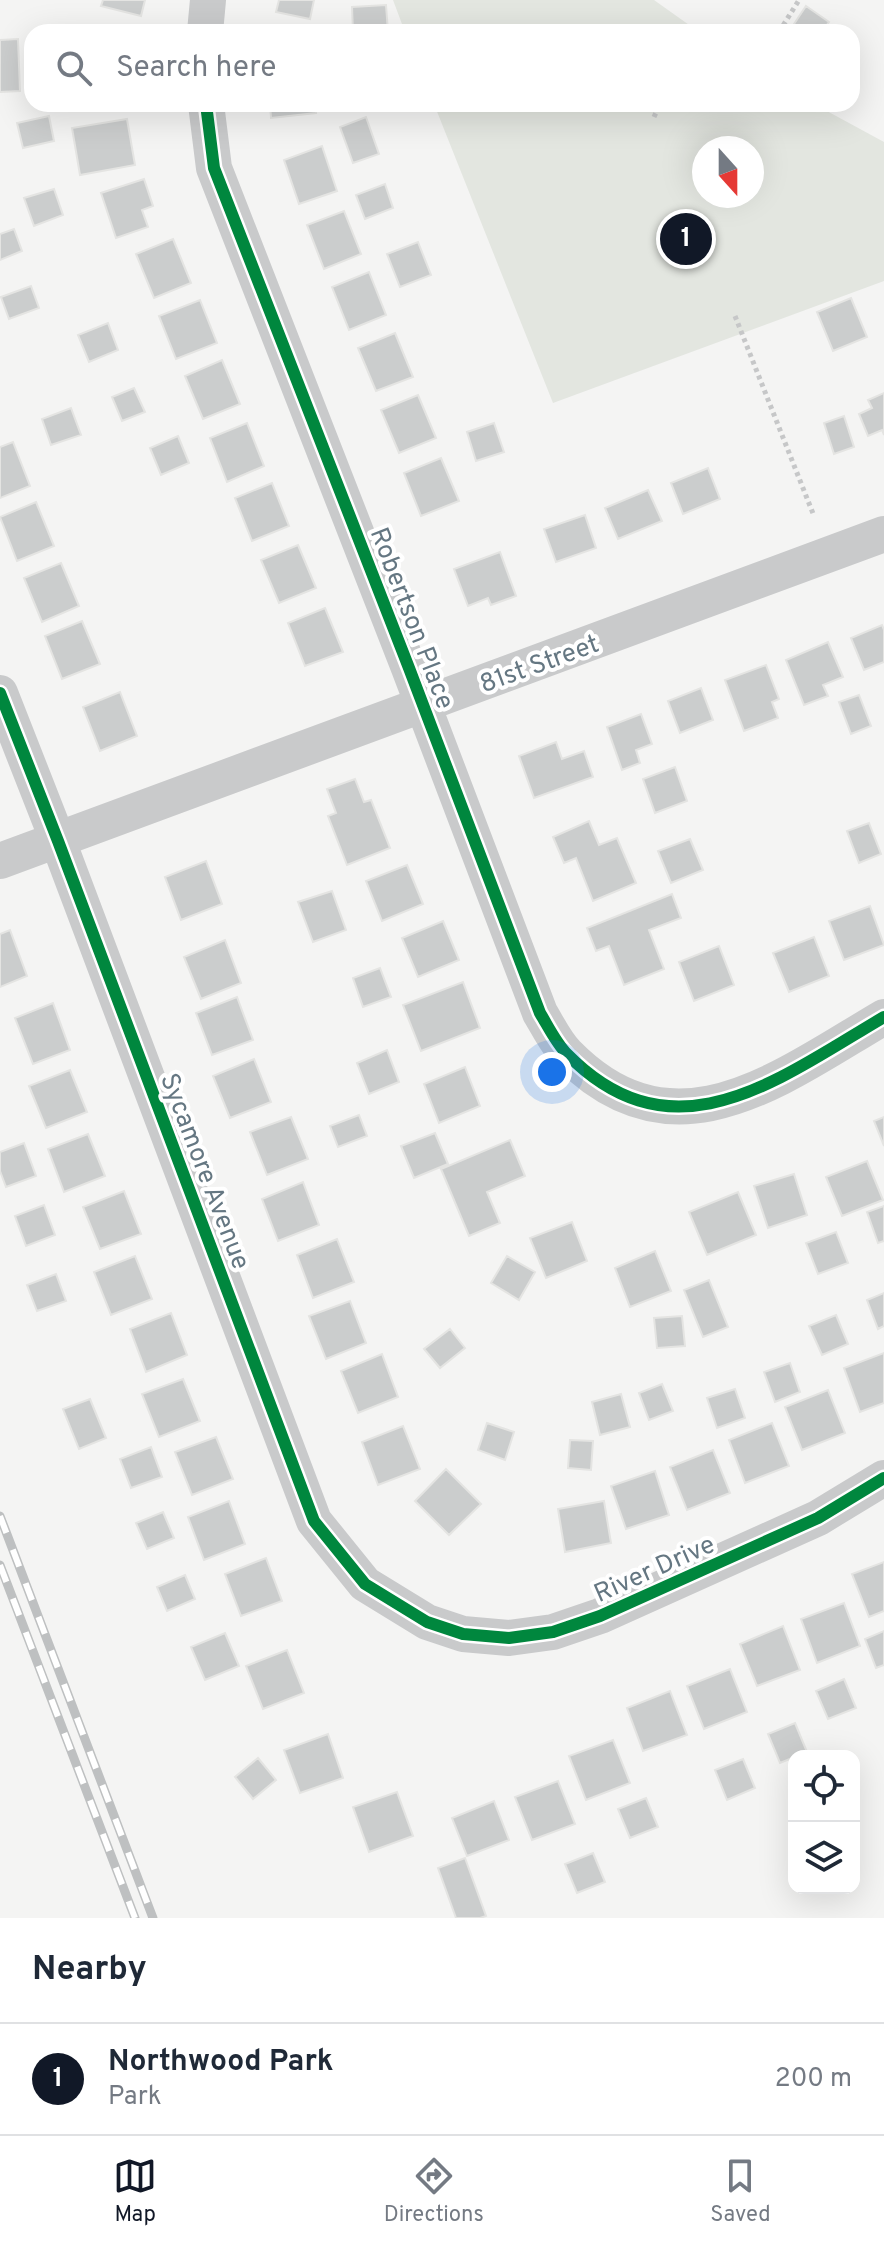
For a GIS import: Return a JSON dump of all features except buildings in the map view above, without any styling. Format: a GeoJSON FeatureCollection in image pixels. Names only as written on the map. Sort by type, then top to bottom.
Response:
{"type":"FeatureCollection","features":[{"type":"Feature","properties":{"kind":"street"},"geometry":{"type":"LineString","coordinates":[[206,24],[208,0]]}},
{"type":"Feature","properties":{"kind":"street","name":"Robertson Place"},"geometry":{"type":"LineString","coordinates":[[207,112],[214,168],[540,1013],[565,1052],[602,1083],[645,1104],[683,1108],[719,1102],[790,1072],[884,1017]]}},
{"type":"Feature","properties":{"kind":"street","name":"81st Street"},"geometry":{"type":"LineString","coordinates":[[0,861],[884,534]]}},
{"type":"Feature","properties":{"kind":"street","name":"Sycamore Avenue"},"geometry":{"type":"LineString","coordinates":[[0,693],[314,1521],[365,1584],[427,1622]]}},
{"type":"Feature","properties":{"kind":"street","name":"River Drive"},"geometry":{"type":"LineString","coordinates":[[427,1622],[463,1634],[509,1638],[553,1632],[600,1616],[818,1518],[884,1478]]}},
{"type":"Feature","properties":{"kind":"path"},"geometry":{"type":"LineString","coordinates":[[784,24],[799,0]]}},
{"type":"Feature","properties":{"kind":"path"},"geometry":{"type":"LineString","coordinates":[[654,117],[656,112]]}},
{"type":"Feature","properties":{"kind":"path"},"geometry":{"type":"LineString","coordinates":[[735,316],[814,516]]}},
{"type":"Feature","properties":{"kind":"shaded area"},"geometry":{"type":"Polygon","coordinates":[[[393,0],[654,0],[688,24],[402,24],[393,0]]]}},
{"type":"Feature","properties":{"kind":"shaded area"},"geometry":{"type":"Polygon","coordinates":[[[437,112],[829,112],[884,142],[884,281],[553,403],[437,112]]]}},
{"type":"Feature","properties":{"kind":"railway"},"geometry":{"type":"LineString","coordinates":[[0,1516],[153,1918]]}},
{"type":"Feature","properties":{"kind":"railway"},"geometry":{"type":"LineString","coordinates":[[0,1565],[135,1918]]}},
{"type":"Feature","properties":{"kind":"cycle path"},"geometry":{"type":"LineString","coordinates":[[207,112],[214,168],[540,1013],[559,1045],[607,1086],[647,1103],[687,1106],[727,1099],[766,1084],[884,1017]]}},
{"type":"Feature","properties":{"kind":"cycle path"},"geometry":{"type":"LineString","coordinates":[[0,693],[314,1521],[365,1584],[427,1622],[463,1634],[509,1638],[553,1632],[600,1616],[818,1518],[884,1478]]}},
{"type":"Feature","properties":{"kind":"place","name":"Northwood Park"},"geometry":{"type":"Point","coordinates":[686,239]}}]}
